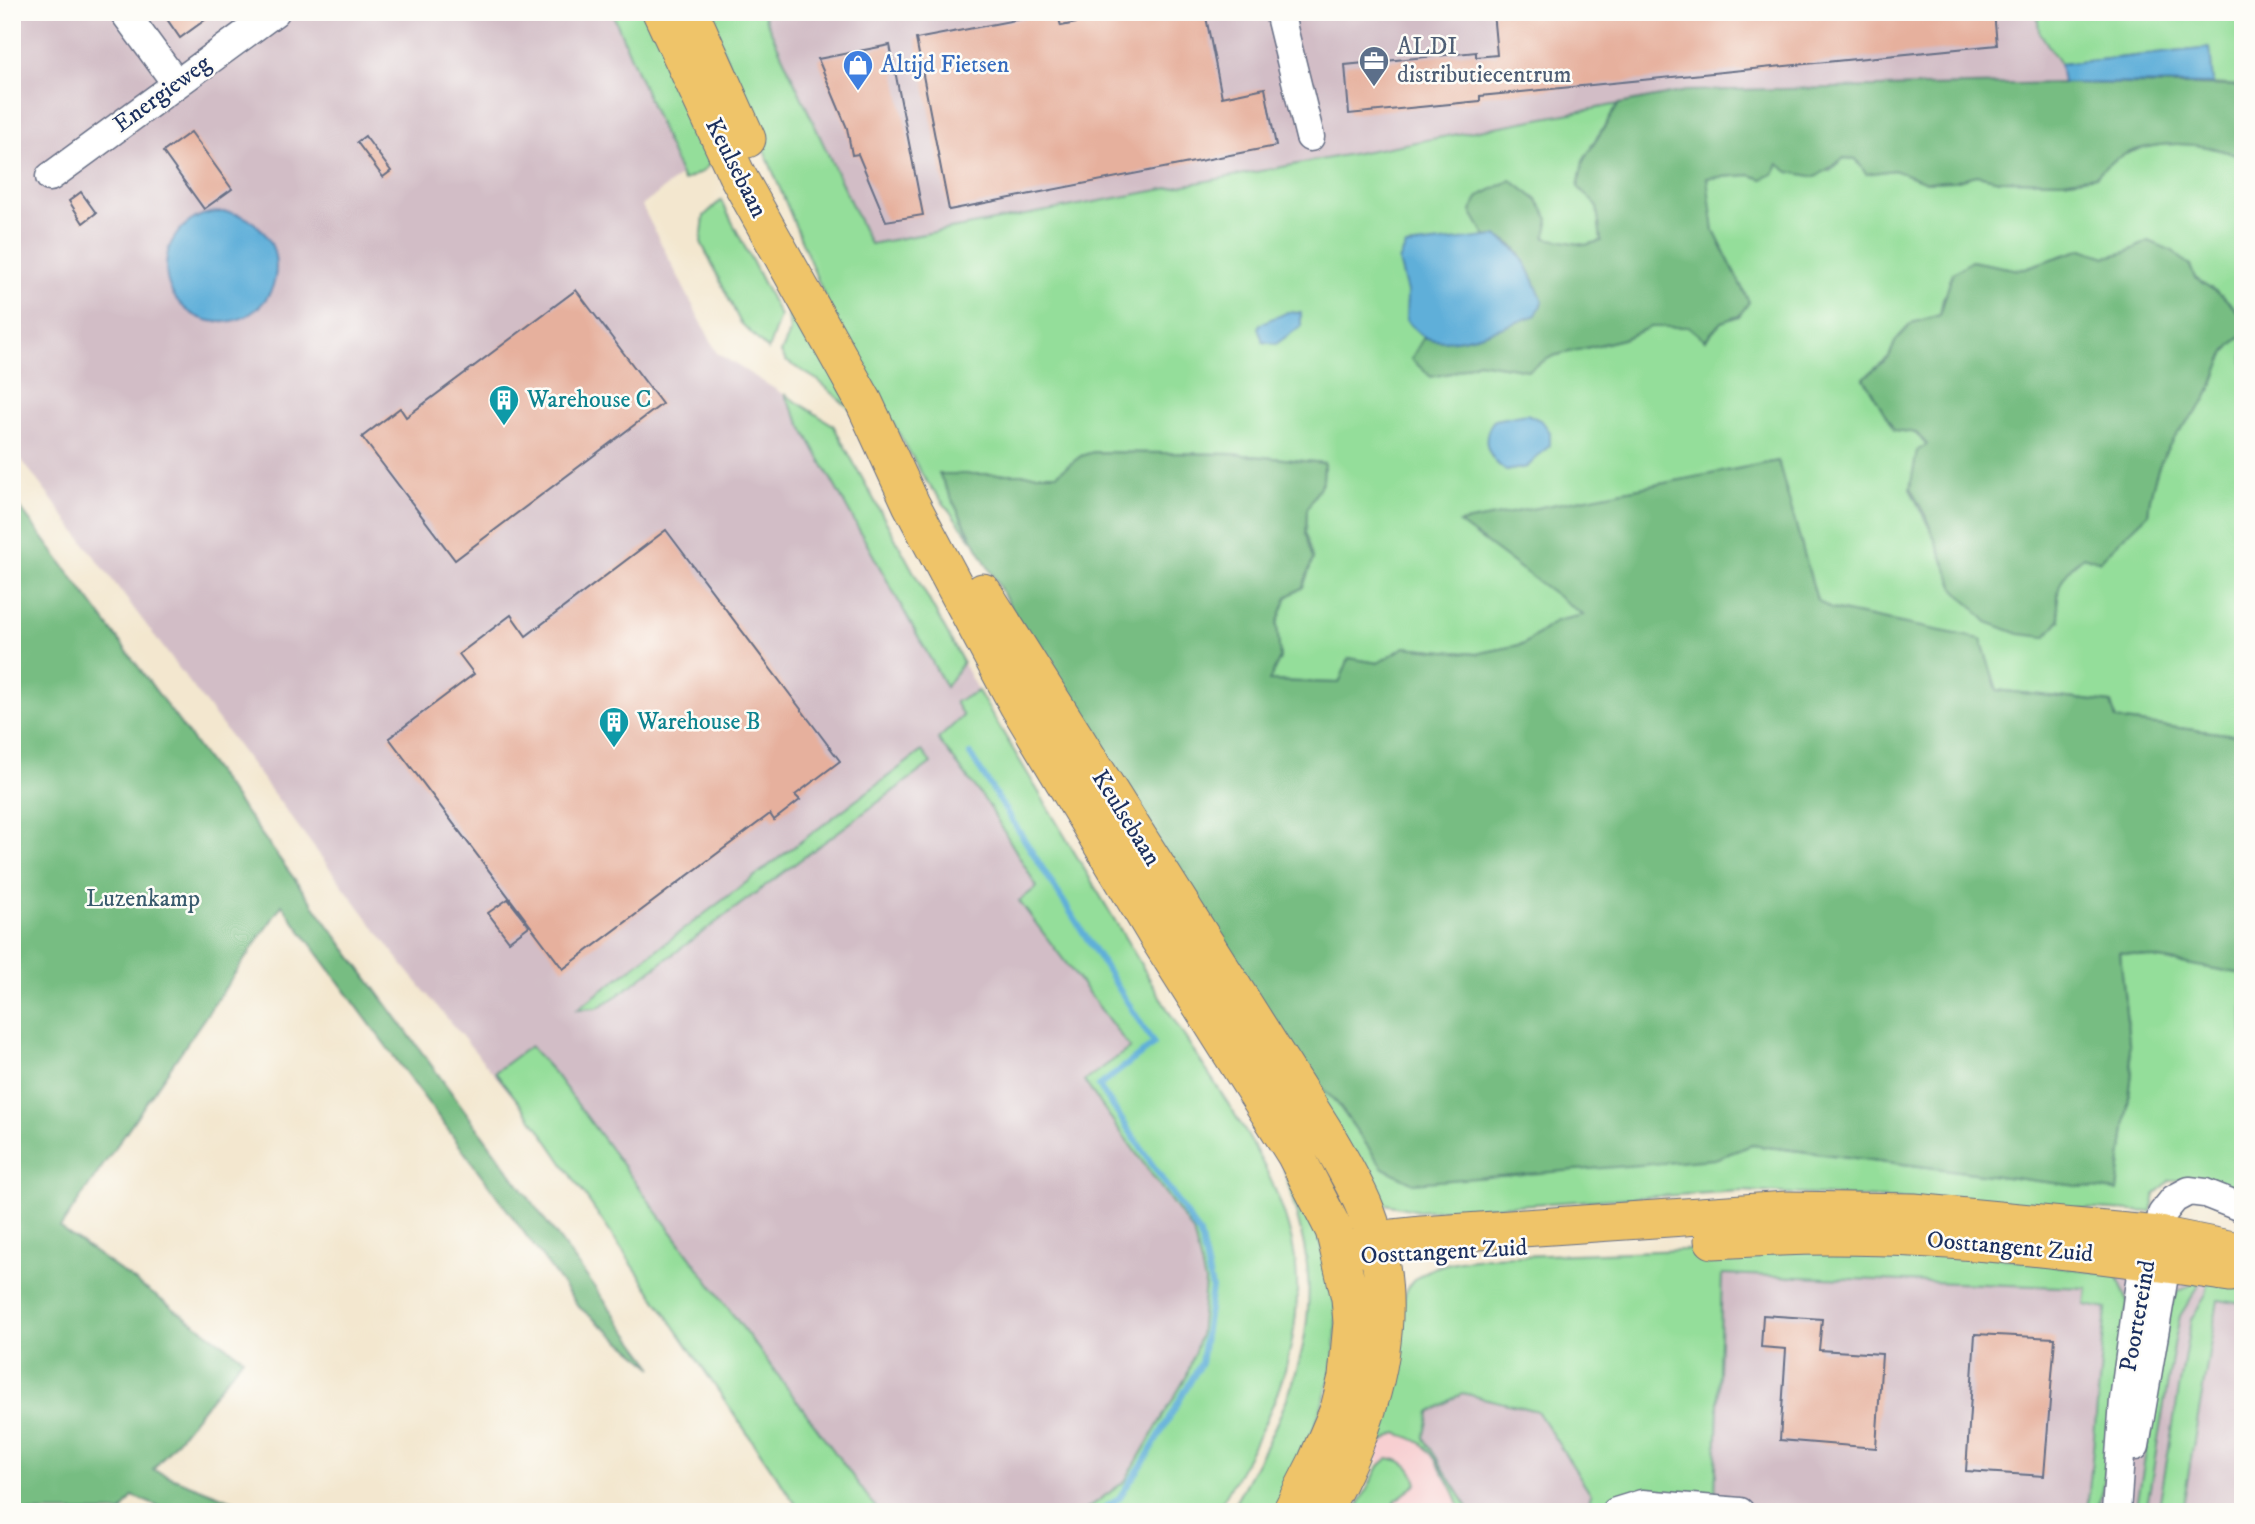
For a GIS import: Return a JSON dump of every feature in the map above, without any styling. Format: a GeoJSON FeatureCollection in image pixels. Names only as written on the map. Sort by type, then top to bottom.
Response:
{"type":"FeatureCollection","features":[{"type":"Feature","properties":{"kind":"main road","name":"Keulsebaan"},"geometry":{"type":"LineString","coordinates":[[661,12],[736,173],[864,402],[911,504],[1018,705],[1154,931],[1295,1154],[1320,1199],[1342,1256],[1352,1323],[1347,1377],[1321,1452],[1291,1512]]}},
{"type":"Feature","properties":{"kind":"main road","name":"Keulsebaan"},"geometry":{"type":"LineString","coordinates":[[690,12],[778,208],[820,320]]}},
{"type":"Feature","properties":{"kind":"main road","name":"Keulsebaan"},"geometry":{"type":"LineString","coordinates":[[864,402],[1352,1179],[1377,1250],[1383,1326],[1378,1374],[1354,1450],[1322,1512]]}},
{"type":"Feature","properties":{"kind":"main road","name":"Oosttangent Zuid"},"geometry":{"type":"LineString","coordinates":[[1342,1256],[1377,1250],[1787,1210],[1914,1212],[2025,1220],[2243,1275]]}},
{"type":"Feature","properties":{"kind":"main road","name":"Oosttangent Zuid"},"geometry":{"type":"LineString","coordinates":[[2156,1253],[2243,1252]]}},
{"type":"Feature","properties":{"kind":"street"},"geometry":{"type":"LineString","coordinates":[[124,12],[176,83]]}},
{"type":"Feature","properties":{"kind":"street","name":"Energieweg"},"geometry":{"type":"LineString","coordinates":[[50,177],[275,12]]}},
{"type":"Feature","properties":{"kind":"street"},"geometry":{"type":"LineString","coordinates":[[1279,12],[1310,138]]}},
{"type":"Feature","properties":{"kind":"street","name":"Poortereind"},"geometry":{"type":"LineString","coordinates":[[2118,1512],[2124,1400],[2162,1214],[2167,1205],[2189,1191],[2205,1193],[2243,1208]]}},
{"type":"Feature","properties":{"kind":"street"},"geometry":{"type":"LineString","coordinates":[[1616,1512],[1642,1504],[1740,1512]]}},
{"type":"Feature","properties":{"kind":"shaded area"},"geometry":{"type":"Polygon","coordinates":[[[12,12],[616,12],[682,174],[642,206],[717,353],[833,425],[978,691],[1175,1021],[1205,1236],[1207,1361],[1122,1512],[801,1512],[539,1128],[405,968],[12,447],[12,12]]]}},
{"type":"Feature","properties":{"kind":"shaded area"},"geometry":{"type":"Polygon","coordinates":[[[728,12],[2243,12],[2243,86],[2063,83],[1686,91],[869,244],[728,12]]]}},
{"type":"Feature","properties":{"kind":"shaded area"},"geometry":{"type":"Polygon","coordinates":[[[1488,1257],[2209,1276],[2218,1299],[2243,1304],[2243,1512],[1461,1512],[1459,1501],[1425,1446],[1396,1433],[1375,1447],[1387,1417],[1400,1355],[1405,1293],[1412,1282],[1436,1265],[1488,1257]]]}},
{"type":"Feature","properties":{"kind":"shaded area"},"geometry":{"type":"Polygon","coordinates":[[[1396,1433],[1425,1446],[1459,1501],[1461,1512],[1355,1512],[1379,1466],[1375,1448],[1396,1433]]]}},
{"type":"Feature","properties":{"kind":"green space"},"geometry":{"type":"Polygon","coordinates":[[[612,12],[651,12],[712,162],[702,172],[683,181],[612,12]]]}},
{"type":"Feature","properties":{"kind":"green space"},"geometry":{"type":"Polygon","coordinates":[[[707,12],[762,12],[870,244],[1619,104],[1591,146],[1601,241],[1585,245],[1544,238],[1496,236],[1451,373],[1478,362],[1528,370],[1553,356],[1623,339],[1650,327],[1689,327],[1705,340],[1721,322],[1739,316],[1749,302],[1714,231],[1706,178],[1750,175],[1763,179],[1778,164],[1829,171],[1844,158],[1856,159],[1866,174],[1894,170],[1927,182],[1954,181],[1977,175],[1999,180],[2063,181],[2096,176],[2110,163],[2127,154],[2165,144],[2205,147],[2243,158],[2243,317],[2223,296],[2195,278],[2190,266],[2149,241],[2127,252],[2106,257],[2082,249],[2019,270],[1971,261],[1943,298],[1940,315],[1912,323],[1896,340],[1889,357],[1864,379],[1877,399],[1927,444],[1910,489],[1941,551],[2060,620],[2056,598],[2059,585],[2067,572],[2092,549],[2148,514],[2151,492],[2161,461],[2178,433],[2206,399],[2223,357],[2243,334],[2243,736],[2116,720],[2111,703],[1997,690],[1981,639],[1831,609],[1817,601],[1778,461],[1460,523],[1584,615],[1556,621],[1524,644],[1476,654],[1405,647],[1378,663],[1349,658],[1340,683],[1268,681],[1280,658],[1277,624],[1287,597],[1303,586],[1313,559],[1306,534],[1307,509],[1323,481],[1324,463],[1233,454],[1094,452],[1081,456],[1057,474],[940,475],[972,540],[924,478],[833,317],[707,12]]]}},
{"type":"Feature","properties":{"kind":"green space"},"geometry":{"type":"Polygon","coordinates":[[[2037,12],[2243,12],[2243,86],[2213,84],[2210,48],[2060,64],[2039,31],[2037,12]]]}},
{"type":"Feature","properties":{"kind":"green space"},"geometry":{"type":"Polygon","coordinates":[[[2063,83],[2243,86],[2243,158],[2205,147],[2165,144],[2127,154],[2110,163],[2096,176],[2063,181],[1999,180],[1977,175],[1954,181],[1927,182],[1894,170],[1866,174],[1856,159],[1844,158],[1816,177],[1789,172],[1778,164],[1773,174],[1762,179],[1750,175],[1707,178],[1714,231],[1749,302],[1739,316],[1721,322],[1705,340],[1689,327],[1650,327],[1623,339],[1553,356],[1528,370],[1478,362],[1451,373],[1431,377],[1411,359],[1424,337],[1452,340],[1480,335],[1535,315],[1543,301],[1528,268],[1515,248],[1497,237],[1486,237],[1471,211],[1479,196],[1511,180],[1537,200],[1549,219],[1545,238],[1585,245],[1601,241],[1597,206],[1578,187],[1583,161],[1619,104],[1686,91],[2063,83]]]}},
{"type":"Feature","properties":{"kind":"green space"},"geometry":{"type":"Polygon","coordinates":[[[721,200],[780,316],[768,350],[740,322],[701,242],[704,216],[721,200]]]}},
{"type":"Feature","properties":{"kind":"green space"},"geometry":{"type":"Polygon","coordinates":[[[2149,241],[2173,251],[2190,266],[2195,278],[2223,296],[2243,317],[2243,334],[2223,357],[2206,399],[2178,433],[2161,461],[2151,492],[2148,514],[2099,561],[2083,556],[2068,570],[2058,592],[2060,620],[2045,637],[2019,634],[1987,622],[1955,589],[1925,515],[1910,488],[1917,451],[1927,444],[1916,433],[1894,430],[1864,378],[1889,357],[1896,340],[1912,323],[1940,315],[1952,274],[1971,261],[2019,270],[2082,249],[2106,257],[2127,252],[2149,241]]]}},
{"type":"Feature","properties":{"kind":"green space"},"geometry":{"type":"Polygon","coordinates":[[[786,296],[859,417],[819,381],[786,361],[781,353],[790,332],[786,296]]]}},
{"type":"Feature","properties":{"kind":"green space"},"geometry":{"type":"Polygon","coordinates":[[[784,394],[833,425],[963,662],[946,687],[784,394]]]}},
{"type":"Feature","properties":{"kind":"green space"},"geometry":{"type":"Polygon","coordinates":[[[1093,452],[1233,454],[1324,463],[1323,481],[1307,509],[1306,534],[1313,559],[1303,587],[1287,597],[1277,624],[1280,658],[1269,681],[1339,683],[1349,658],[1378,663],[1405,647],[1476,654],[1524,644],[1556,621],[1583,615],[1459,523],[1778,461],[1817,600],[1831,609],[1981,639],[1997,690],[2111,703],[2116,720],[2243,736],[2243,974],[2120,952],[2132,1073],[2117,1191],[1752,1145],[1715,1159],[1413,1183],[1383,1168],[1337,1103],[1303,1069],[1067,702],[979,551],[939,474],[1057,474],[1081,456],[1093,452]]]}},
{"type":"Feature","properties":{"kind":"green space","name":"Luzenkamp"},"geometry":{"type":"Polygon","coordinates":[[[12,497],[654,1368],[579,1307],[282,905],[60,1228],[243,1358],[153,1470],[261,1512],[171,1512],[133,1496],[122,1512],[12,1512],[12,497]]]}},
{"type":"Feature","properties":{"kind":"green space"},"geometry":{"type":"Polygon","coordinates":[[[978,691],[1168,1010],[1249,1139],[1282,1207],[1292,1243],[1297,1280],[1292,1343],[1274,1401],[1262,1429],[1216,1512],[1083,1512],[1125,1481],[1186,1377],[1200,1336],[1205,1282],[1193,1232],[1084,1081],[1130,1048],[1019,901],[1037,887],[989,806],[938,739],[963,716],[955,702],[978,691]]]}},
{"type":"Feature","properties":{"kind":"green space"},"geometry":{"type":"Polygon","coordinates":[[[922,751],[931,763],[618,995],[597,1008],[577,1009],[922,751]]]}},
{"type":"Feature","properties":{"kind":"green space"},"geometry":{"type":"Polygon","coordinates":[[[2120,952],[2243,974],[2243,1195],[2206,1180],[2170,1180],[2155,1195],[2151,1212],[1741,1191],[1419,1211],[1380,1203],[1302,1069],[1337,1103],[1383,1168],[1714,1159],[1752,1145],[2117,1191],[2132,1073],[2120,952]]]}},
{"type":"Feature","properties":{"kind":"green space"},"geometry":{"type":"Polygon","coordinates":[[[530,1046],[555,1074],[879,1512],[801,1512],[539,1128],[495,1072],[530,1046]]]}},
{"type":"Feature","properties":{"kind":"green space"},"geometry":{"type":"Polygon","coordinates":[[[1284,1169],[1319,1236],[1331,1275],[1336,1311],[1330,1378],[1308,1443],[1277,1512],[1230,1512],[1279,1418],[1302,1352],[1308,1283],[1304,1246],[1284,1169]]]}},
{"type":"Feature","properties":{"kind":"green space"},"geometry":{"type":"Polygon","coordinates":[[[1902,1242],[2117,1275],[2128,1302],[2103,1491],[2098,1503],[2087,1512],[2106,1309],[2085,1305],[2087,1288],[1722,1274],[1715,1501],[1621,1496],[1595,1512],[1580,1512],[1588,1504],[1591,1494],[1537,1411],[1462,1393],[1430,1413],[1424,1438],[1471,1512],[1461,1512],[1445,1476],[1427,1449],[1419,1442],[1396,1433],[1375,1447],[1397,1370],[1405,1295],[1413,1281],[1439,1266],[1488,1257],[1902,1242]]]}},
{"type":"Feature","properties":{"kind":"green space"},"geometry":{"type":"Polygon","coordinates":[[[2209,1276],[2243,1282],[2243,1304],[2218,1300],[2182,1512],[2158,1512],[2191,1319],[2206,1295],[2209,1276]]]}},
{"type":"Feature","properties":{"kind":"green space"},"geometry":{"type":"Polygon","coordinates":[[[2199,1280],[2198,1287],[2180,1316],[2146,1512],[2136,1512],[2169,1310],[2177,1293],[2199,1280]]]}},
{"type":"Feature","properties":{"kind":"green space"},"geometry":{"type":"Polygon","coordinates":[[[1388,1458],[1408,1466],[1417,1484],[1396,1500],[1390,1512],[1355,1512],[1379,1466],[1388,1458]]]}},
{"type":"Feature","properties":{"kind":"water"},"geometry":{"type":"Polygon","coordinates":[[[2210,48],[2213,84],[2063,83],[2060,64],[2210,48]]]}},
{"type":"Feature","properties":{"kind":"water"},"geometry":{"type":"Polygon","coordinates":[[[221,212],[242,216],[260,228],[272,246],[276,267],[272,288],[260,306],[242,318],[221,322],[200,318],[182,306],[170,288],[166,267],[170,246],[182,228],[200,216],[221,212]]]}},
{"type":"Feature","properties":{"kind":"water"},"geometry":{"type":"Polygon","coordinates":[[[1496,236],[1520,255],[1530,272],[1543,301],[1536,315],[1466,338],[1439,341],[1421,335],[1406,320],[1407,292],[1399,261],[1406,246],[1496,236]]]}},
{"type":"Feature","properties":{"kind":"water"},"geometry":{"type":"Polygon","coordinates":[[[1287,312],[1301,313],[1301,326],[1276,344],[1263,342],[1258,327],[1265,321],[1287,312]]]}},
{"type":"Feature","properties":{"kind":"water"},"geometry":{"type":"Polygon","coordinates":[[[1527,414],[1542,421],[1550,432],[1550,445],[1527,467],[1506,471],[1490,454],[1486,441],[1489,427],[1494,420],[1527,414]]]}},
{"type":"Feature","properties":{"kind":"building"},"geometry":{"type":"Polygon","coordinates":[[[162,12],[216,12],[180,38],[162,12]]]}},
{"type":"Feature","properties":{"kind":"building"},"geometry":{"type":"Polygon","coordinates":[[[1057,12],[1061,26],[1131,12],[1205,12],[1222,97],[1265,88],[1276,146],[949,210],[916,39],[1057,12]]]}},
{"type":"Feature","properties":{"kind":"building"},"geometry":{"type":"Polygon","coordinates":[[[1493,12],[1994,12],[1997,45],[1480,96],[1480,101],[1349,114],[1345,65],[1476,52],[1476,57],[1497,55],[1493,12]]]}},
{"type":"Feature","properties":{"kind":"building"},"geometry":{"type":"Polygon","coordinates":[[[890,45],[923,215],[886,221],[858,154],[852,155],[847,128],[818,59],[890,45]]]}},
{"type":"Feature","properties":{"kind":"building"},"geometry":{"type":"Polygon","coordinates":[[[191,132],[232,189],[204,209],[163,152],[191,132]]]}},
{"type":"Feature","properties":{"kind":"building"},"geometry":{"type":"Polygon","coordinates":[[[365,136],[391,171],[383,177],[357,142],[365,136]]]}},
{"type":"Feature","properties":{"kind":"building"},"geometry":{"type":"Polygon","coordinates":[[[81,192],[96,213],[83,223],[69,201],[81,192]]]}},
{"type":"Feature","properties":{"kind":"building","name":"Warehouse C"},"geometry":{"type":"Polygon","coordinates":[[[576,290],[662,404],[455,560],[362,437],[400,408],[406,417],[576,290]]]}},
{"type":"Feature","properties":{"kind":"building","name":"Warehouse B"},"geometry":{"type":"Polygon","coordinates":[[[666,530],[840,761],[795,795],[800,800],[774,820],[770,814],[563,969],[389,738],[474,674],[459,654],[511,615],[526,636],[666,530]]]}},
{"type":"Feature","properties":{"kind":"building"},"geometry":{"type":"Polygon","coordinates":[[[508,899],[529,926],[509,941],[488,913],[508,899]]]}},
{"type":"Feature","properties":{"kind":"building"},"geometry":{"type":"Polygon","coordinates":[[[1763,1315],[1822,1319],[1819,1350],[1882,1354],[1876,1448],[1780,1440],[1786,1349],[1761,1347],[1763,1315]]]}},
{"type":"Feature","properties":{"kind":"building"},"geometry":{"type":"Polygon","coordinates":[[[1975,1334],[2055,1338],[2044,1476],[1966,1471],[1975,1334]]]}},
{"type":"Feature","properties":{"kind":"waterway"},"geometry":{"type":"LineString","coordinates":[[970,754],[1154,1044],[1099,1086],[1200,1235],[1212,1288],[1201,1363],[1145,1460],[1119,1498],[1099,1512]]}},
{"type":"Feature","properties":{"kind":"place","name":"ALDI distributiecentrum"},"geometry":{"type":"Point","coordinates":[1374,88]}},
{"type":"Feature","properties":{"kind":"place","name":"Altijd Fietsen"},"geometry":{"type":"Point","coordinates":[858,92]}},
{"type":"Feature","properties":{"kind":"place","name":"Warehouse C"},"geometry":{"type":"Point","coordinates":[504,427]}},
{"type":"Feature","properties":{"kind":"place","name":"Warehouse B"},"geometry":{"type":"Point","coordinates":[614,749]}}]}
